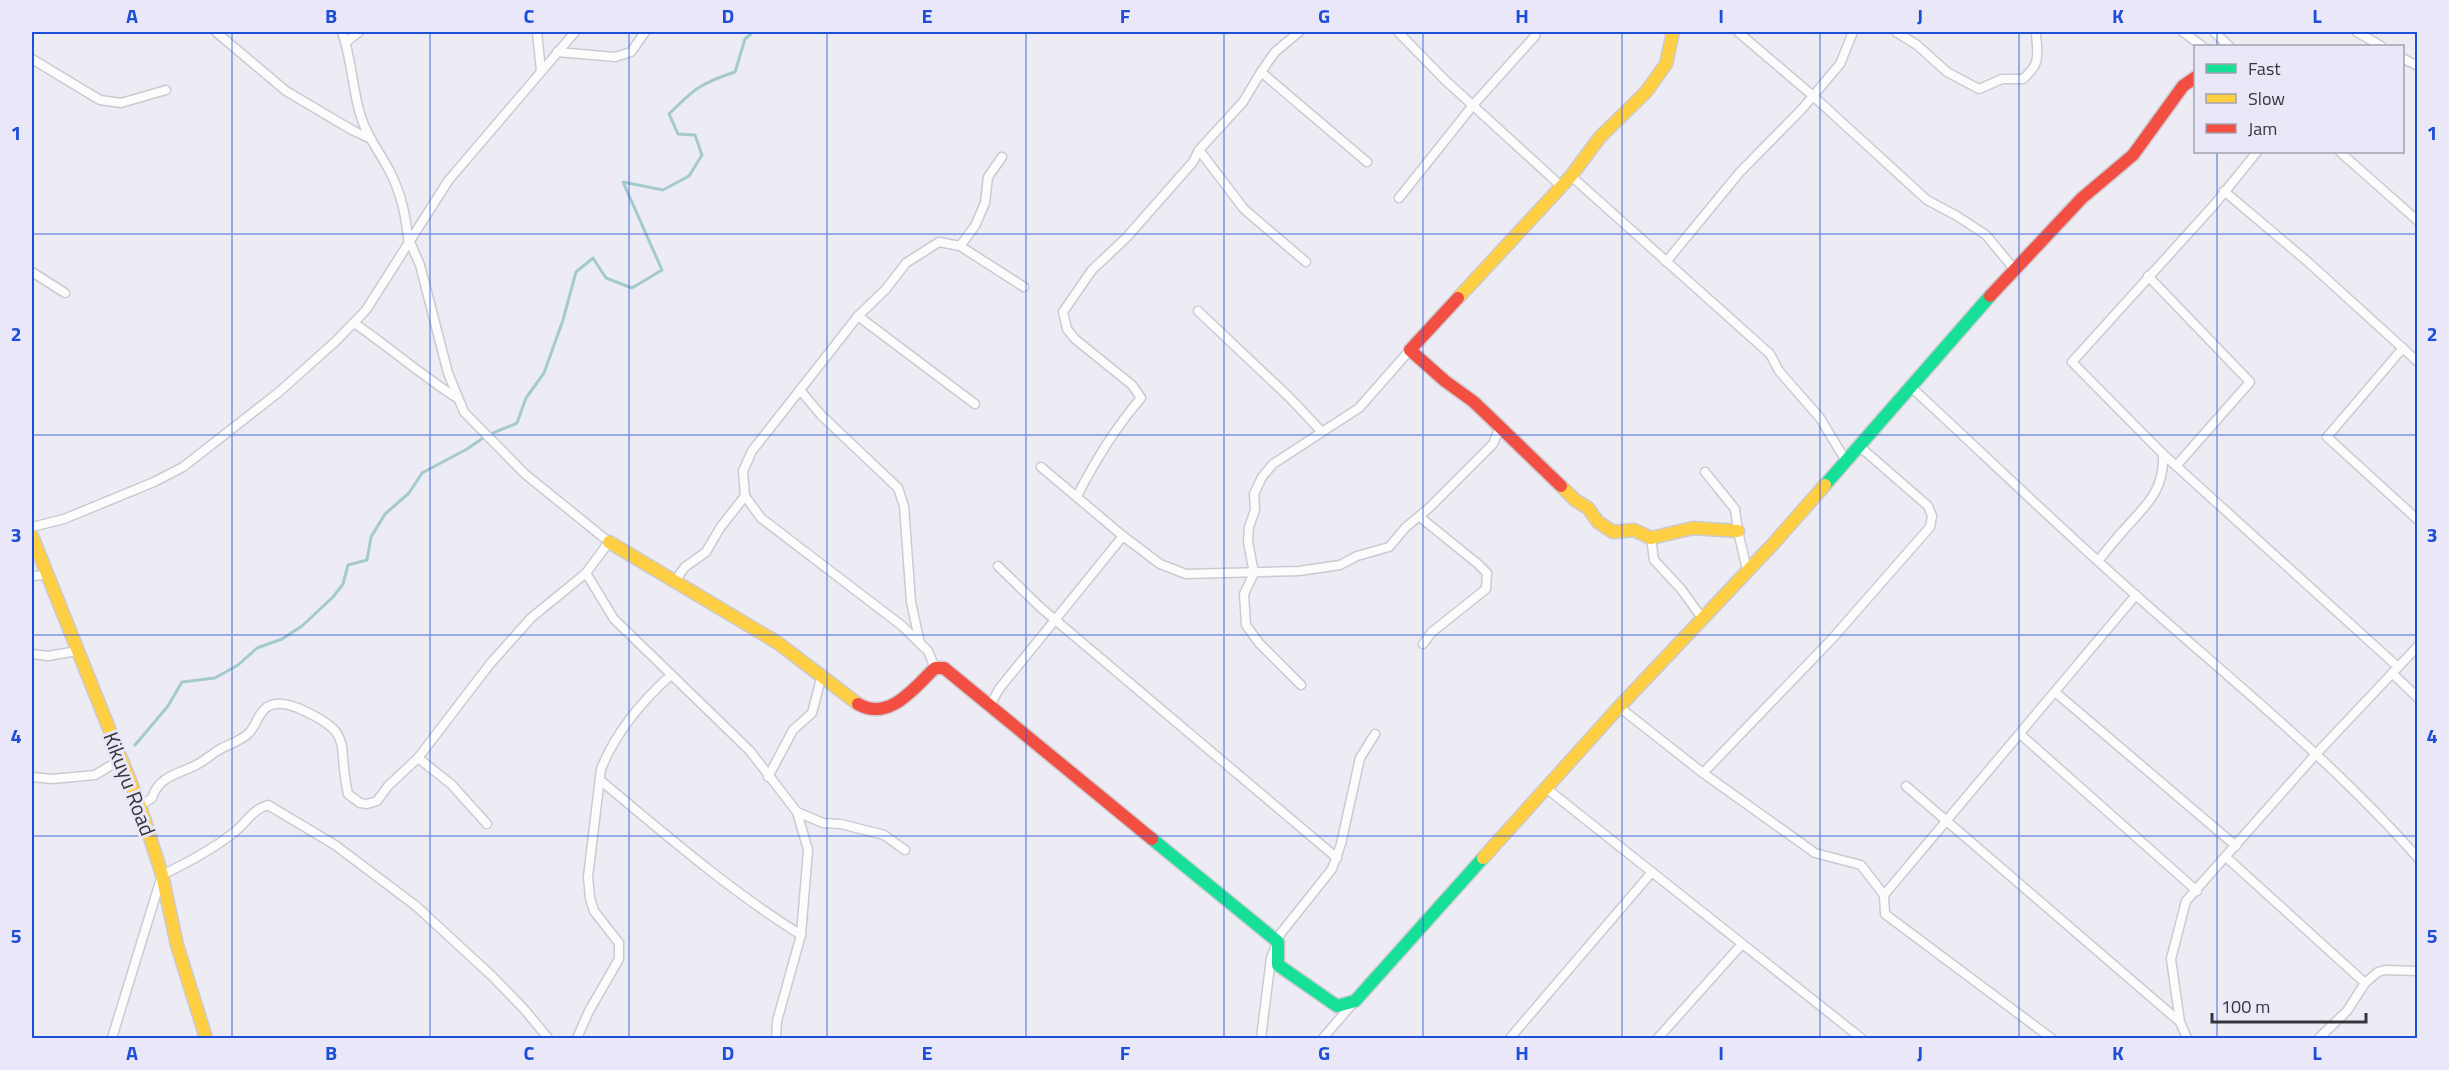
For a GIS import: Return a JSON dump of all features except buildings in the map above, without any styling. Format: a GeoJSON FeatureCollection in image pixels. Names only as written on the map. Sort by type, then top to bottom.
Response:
{"type":"FeatureCollection","features":[{"type":"Feature","properties":{"kind":"street"},"geometry":{"type":"LineString","coordinates":[[216,32],[286,91],[369,138]]}},
{"type":"Feature","properties":{"kind":"street"},"geometry":{"type":"LineString","coordinates":[[342,32],[346,42],[357,104],[369,138],[389,170],[404,206],[410,243],[429,299],[448,373],[458,399],[464,412],[525,474],[609,542],[778,643],[860,706],[874,711],[896,705],[935,668],[944,668],[1278,942]]}},
{"type":"Feature","properties":{"kind":"street"},"geometry":{"type":"LineString","coordinates":[[346,42],[359,32]]}},
{"type":"Feature","properties":{"kind":"street"},"geometry":{"type":"LineString","coordinates":[[537,32],[541,71]]}},
{"type":"Feature","properties":{"kind":"street"},"geometry":{"type":"LineString","coordinates":[[32,526],[64,519],[154,482],[183,467],[279,392],[366,310],[447,181],[575,32]]}},
{"type":"Feature","properties":{"kind":"street"},"geometry":{"type":"LineString","coordinates":[[557,52],[615,57],[631,52],[645,32]]}},
{"type":"Feature","properties":{"kind":"street"},"geometry":{"type":"LineString","coordinates":[[1077,496],[1093,464],[1125,416],[1141,398],[1132,386],[1075,339],[1067,329],[1063,312],[1092,270],[1126,238],[1193,162],[1199,150],[1244,102],[1275,52],[1299,32]]}},
{"type":"Feature","properties":{"kind":"street"},"geometry":{"type":"LineString","coordinates":[[1398,32],[1445,80],[1474,104],[1561,186]]}},
{"type":"Feature","properties":{"kind":"street"},"geometry":{"type":"LineString","coordinates":[[1399,198],[1474,104],[1535,36],[1536,32]]}},
{"type":"Feature","properties":{"kind":"street"},"geometry":{"type":"LineString","coordinates":[[1301,685],[1259,643],[1246,625],[1244,594],[1254,573],[1248,542],[1255,510],[1254,494],[1262,477],[1273,464],[1359,408],[1571,176],[1600,137],[1633,106],[1661,72],[1668,55],[1673,32]]}},
{"type":"Feature","properties":{"kind":"street"},"geometry":{"type":"LineString","coordinates":[[1738,32],[1812,95],[1927,200],[1986,235],[2014,269]]}},
{"type":"Feature","properties":{"kind":"street"},"geometry":{"type":"LineString","coordinates":[[1666,262],[1740,172],[1802,109],[1840,64],[1852,32]]}},
{"type":"Feature","properties":{"kind":"street"},"geometry":{"type":"LineString","coordinates":[[1896,32],[1917,45],[1947,72],[1979,89],[2002,79],[2023,79],[2035,68],[2036,32]]}},
{"type":"Feature","properties":{"kind":"street"},"geometry":{"type":"LineString","coordinates":[[2183,32],[2201,45]]}},
{"type":"Feature","properties":{"kind":"street"},"geometry":{"type":"LineString","coordinates":[[2214,32],[2228,45]]}},
{"type":"Feature","properties":{"kind":"street"},"geometry":{"type":"LineString","coordinates":[[2356,32],[2374,45]]}},
{"type":"Feature","properties":{"kind":"street"},"geometry":{"type":"LineString","coordinates":[[32,59],[100,100],[121,103],[166,90]]}},
{"type":"Feature","properties":{"kind":"street"},"geometry":{"type":"LineString","coordinates":[[2404,59],[2418,66]]}},
{"type":"Feature","properties":{"kind":"street"},"geometry":{"type":"LineString","coordinates":[[1261,72],[1367,162]]}},
{"type":"Feature","properties":{"kind":"street"},"geometry":{"type":"LineString","coordinates":[[1323,1038],[1619,707],[1846,461],[2014,269],[2082,198],[2133,155],[2183,86],[2194,78]]}},
{"type":"Feature","properties":{"kind":"street"},"geometry":{"type":"LineString","coordinates":[[1199,150],[1244,209],[1306,262]]}},
{"type":"Feature","properties":{"kind":"street"},"geometry":{"type":"LineString","coordinates":[[2256,153],[2214,205],[2072,362],[2163,454],[2395,670],[2418,698]]}},
{"type":"Feature","properties":{"kind":"street"},"geometry":{"type":"LineString","coordinates":[[2341,153],[2418,221]]}},
{"type":"Feature","properties":{"kind":"street"},"geometry":{"type":"LineString","coordinates":[[960,246],[975,226],[985,203],[988,177],[1002,157]]}},
{"type":"Feature","properties":{"kind":"street"},"geometry":{"type":"LineString","coordinates":[[1571,176],[1770,354],[1779,371],[1820,418],[1846,461]]}},
{"type":"Feature","properties":{"kind":"street"},"geometry":{"type":"LineString","coordinates":[[2224,191],[2308,262],[2418,362]]}},
{"type":"Feature","properties":{"kind":"street"},"geometry":{"type":"LineString","coordinates":[[935,668],[928,651],[901,625],[761,518],[745,496],[743,471],[753,451],[858,316],[886,290],[906,263],[918,255],[939,242],[960,246],[1024,287]]}},
{"type":"Feature","properties":{"kind":"street"},"geometry":{"type":"LineString","coordinates":[[32,272],[65,293]]}},
{"type":"Feature","properties":{"kind":"street"},"geometry":{"type":"LineString","coordinates":[[2148,276],[2250,382],[2176,466]]}},
{"type":"Feature","properties":{"kind":"street"},"geometry":{"type":"LineString","coordinates":[[1198,311],[1289,397],[1322,432]]}},
{"type":"Feature","properties":{"kind":"street"},"geometry":{"type":"LineString","coordinates":[[858,316],[975,404]]}},
{"type":"Feature","properties":{"kind":"street"},"geometry":{"type":"LineString","coordinates":[[354,323],[458,399]]}},
{"type":"Feature","properties":{"kind":"street"},"geometry":{"type":"LineString","coordinates":[[2403,348],[2327,437],[2418,520]]}},
{"type":"Feature","properties":{"kind":"street"},"geometry":{"type":"LineString","coordinates":[[1410,350],[1500,427],[1575,500],[1588,508],[1598,522],[1613,532],[1634,530],[1651,538],[1697,528],[1716,532],[1738,531]]}},
{"type":"Feature","properties":{"kind":"street"},"geometry":{"type":"LineString","coordinates":[[1911,387],[2136,596],[2316,754],[2363,798],[2418,858]]}},
{"type":"Feature","properties":{"kind":"street"},"geometry":{"type":"LineString","coordinates":[[800,390],[821,415],[898,488],[904,506],[911,602],[920,643]]}},
{"type":"Feature","properties":{"kind":"street"},"geometry":{"type":"LineString","coordinates":[[1041,467],[1160,564],[1186,574],[1299,571],[1340,566],[1357,556],[1389,547],[1493,444],[1500,427]]}},
{"type":"Feature","properties":{"kind":"street"},"geometry":{"type":"LineString","coordinates":[[1704,773],[1831,640],[1930,527],[1932,516],[1928,506],[1859,446]]}},
{"type":"Feature","properties":{"kind":"street"},"geometry":{"type":"LineString","coordinates":[[2098,561],[2142,512],[2159,486],[2164,467],[2163,454]]}},
{"type":"Feature","properties":{"kind":"street"},"geometry":{"type":"LineString","coordinates":[[1705,472],[1735,509],[1747,570]]}},
{"type":"Feature","properties":{"kind":"street"},"geometry":{"type":"LineString","coordinates":[[675,581],[685,567],[706,552],[720,528],[745,496]]}},
{"type":"Feature","properties":{"kind":"street"},"geometry":{"type":"LineString","coordinates":[[1420,517],[1487,573],[1486,589],[1432,632],[1423,644]]}},
{"type":"Feature","properties":{"kind":"street","name":"Kikuyu Road"},"geometry":{"type":"LineString","coordinates":[[32,536],[140,806],[162,875],[177,945],[206,1038]]}},
{"type":"Feature","properties":{"kind":"street"},"geometry":{"type":"LineString","coordinates":[[990,706],[999,689],[1054,618],[1123,536]]}},
{"type":"Feature","properties":{"kind":"street"},"geometry":{"type":"LineString","coordinates":[[1651,538],[1654,560],[1681,589],[1702,618]]}},
{"type":"Feature","properties":{"kind":"street"},"geometry":{"type":"LineString","coordinates":[[140,806],[152,798],[155,789],[168,776],[198,764],[222,747],[246,736],[266,707],[278,703],[292,705],[312,714],[333,728],[339,735],[343,748],[343,774],[348,794],[360,803],[368,804],[377,801],[388,786],[418,758],[490,664],[531,618],[586,573],[609,542]]}},
{"type":"Feature","properties":{"kind":"street"},"geometry":{"type":"LineString","coordinates":[[998,566],[1040,607],[1337,858]]}},
{"type":"Feature","properties":{"kind":"street"},"geometry":{"type":"LineString","coordinates":[[586,573],[614,619],[750,751],[797,812],[808,850],[801,935],[777,1021],[776,1038]]}},
{"type":"Feature","properties":{"kind":"street"},"geometry":{"type":"LineString","coordinates":[[32,576],[46,575]]}},
{"type":"Feature","properties":{"kind":"street"},"geometry":{"type":"LineString","coordinates":[[1884,895],[2136,596]]}},
{"type":"Feature","properties":{"kind":"street"},"geometry":{"type":"LineString","coordinates":[[2187,1038],[2180,1022],[2171,959],[2186,902],[2316,754],[2418,646]]}},
{"type":"Feature","properties":{"kind":"street"},"geometry":{"type":"LineString","coordinates":[[32,654],[48,656],[77,651]]}},
{"type":"Feature","properties":{"kind":"street"},"geometry":{"type":"LineString","coordinates":[[577,1038],[589,1011],[619,959],[619,943],[594,911],[590,898],[588,877],[600,780],[607,755],[622,731],[654,690],[671,675]]}},
{"type":"Feature","properties":{"kind":"street"},"geometry":{"type":"LineString","coordinates":[[768,777],[793,730],[812,713],[822,675]]}},
{"type":"Feature","properties":{"kind":"street"},"geometry":{"type":"LineString","coordinates":[[2055,692],[2236,846]]}},
{"type":"Feature","properties":{"kind":"street"},"geometry":{"type":"LineString","coordinates":[[1619,707],[1704,773],[1815,853],[1861,865],[1884,895],[1885,914],[2051,1038]]}},
{"type":"Feature","properties":{"kind":"street"},"geometry":{"type":"LineString","coordinates":[[1261,1038],[1271,958],[1281,933],[1332,869],[1337,858],[1360,758],[1375,734]]}},
{"type":"Feature","properties":{"kind":"street"},"geometry":{"type":"LineString","coordinates":[[2020,734],[2197,891]]}},
{"type":"Feature","properties":{"kind":"street"},"geometry":{"type":"LineString","coordinates":[[418,758],[451,784],[488,824]]}},
{"type":"Feature","properties":{"kind":"street"},"geometry":{"type":"LineString","coordinates":[[32,777],[52,779],[95,775],[120,760]]}},
{"type":"Feature","properties":{"kind":"street"},"geometry":{"type":"LineString","coordinates":[[600,780],[702,866],[801,935]]}},
{"type":"Feature","properties":{"kind":"street"},"geometry":{"type":"LineString","coordinates":[[1906,786],[2180,1022]]}},
{"type":"Feature","properties":{"kind":"street"},"geometry":{"type":"LineString","coordinates":[[1546,788],[1861,1038]]}},
{"type":"Feature","properties":{"kind":"street"},"geometry":{"type":"LineString","coordinates":[[112,1038],[162,875],[205,853],[235,833],[259,808],[268,806],[335,845],[416,906],[500,984],[548,1038]]}},
{"type":"Feature","properties":{"kind":"street"},"geometry":{"type":"LineString","coordinates":[[797,812],[823,823],[841,824],[884,835],[905,850]]}},
{"type":"Feature","properties":{"kind":"street"},"geometry":{"type":"LineString","coordinates":[[2226,857],[2365,983]]}},
{"type":"Feature","properties":{"kind":"street"},"geometry":{"type":"LineString","coordinates":[[1510,1038],[1652,872]]}},
{"type":"Feature","properties":{"kind":"street"},"geometry":{"type":"LineString","coordinates":[[1278,942],[1278,965],[1336,1006],[1355,1001]]}},
{"type":"Feature","properties":{"kind":"street"},"geometry":{"type":"LineString","coordinates":[[1658,1038],[1742,944]]}},
{"type":"Feature","properties":{"kind":"street"},"geometry":{"type":"LineString","coordinates":[[2319,1038],[2347,1011],[2365,983],[2378,972],[2385,970],[2418,971]]}},
{"type":"Feature","properties":{"kind":"waterway"},"geometry":{"type":"LineString","coordinates":[[135,745],[168,706],[182,682],[215,678],[238,665],[257,648],[282,639],[302,626],[333,597],[343,584],[348,565],[367,560],[371,537],[385,514],[409,493],[422,473],[486,436],[517,423],[526,398],[544,373],[563,320],[576,272],[593,258],[606,278],[632,288],[662,270],[623,182],[663,190],[689,176],[702,155],[695,135],[678,134],[669,114],[699,88],[735,72],[745,39],[753,32]]}},
{"type":"Feature","properties":{"kind":"traffic: fast"},"geometry":{"type":"LineString","coordinates":[[1825,485],[1990,296]]}},
{"type":"Feature","properties":{"kind":"traffic: fast"},"geometry":{"type":"LineString","coordinates":[[1152,839],[1278,942],[1278,965],[1337,1006],[1355,1001],[1483,858]]}},
{"type":"Feature","properties":{"kind":"traffic: slow"},"geometry":{"type":"LineString","coordinates":[[1458,298],[1571,176],[1600,137],[1646,92],[1666,64],[1673,32]]}},
{"type":"Feature","properties":{"kind":"traffic: slow"},"geometry":{"type":"LineString","coordinates":[[1483,858],[1619,707],[1773,544],[1825,485]]}},
{"type":"Feature","properties":{"kind":"traffic: slow"},"geometry":{"type":"LineString","coordinates":[[1561,486],[1575,500],[1588,508],[1598,522],[1613,532],[1634,530],[1651,538],[1693,528],[1738,531]]}},
{"type":"Feature","properties":{"kind":"traffic: slow"},"geometry":{"type":"LineString","coordinates":[[32,536],[140,806],[162,875],[177,945],[206,1038]]}},
{"type":"Feature","properties":{"kind":"traffic: slow"},"geometry":{"type":"LineString","coordinates":[[609,542],[778,643],[858,704]]}},
{"type":"Feature","properties":{"kind":"traffic: jam"},"geometry":{"type":"LineString","coordinates":[[1990,296],[2082,198],[2133,155],[2183,86],[2194,78]]}},
{"type":"Feature","properties":{"kind":"traffic: jam"},"geometry":{"type":"LineString","coordinates":[[1458,298],[1410,350],[1445,381],[1474,402],[1561,486]]}},
{"type":"Feature","properties":{"kind":"traffic: jam"},"geometry":{"type":"LineString","coordinates":[[858,704],[880,709],[890,706],[910,693],[935,668],[944,668],[1152,839]]}}]}
